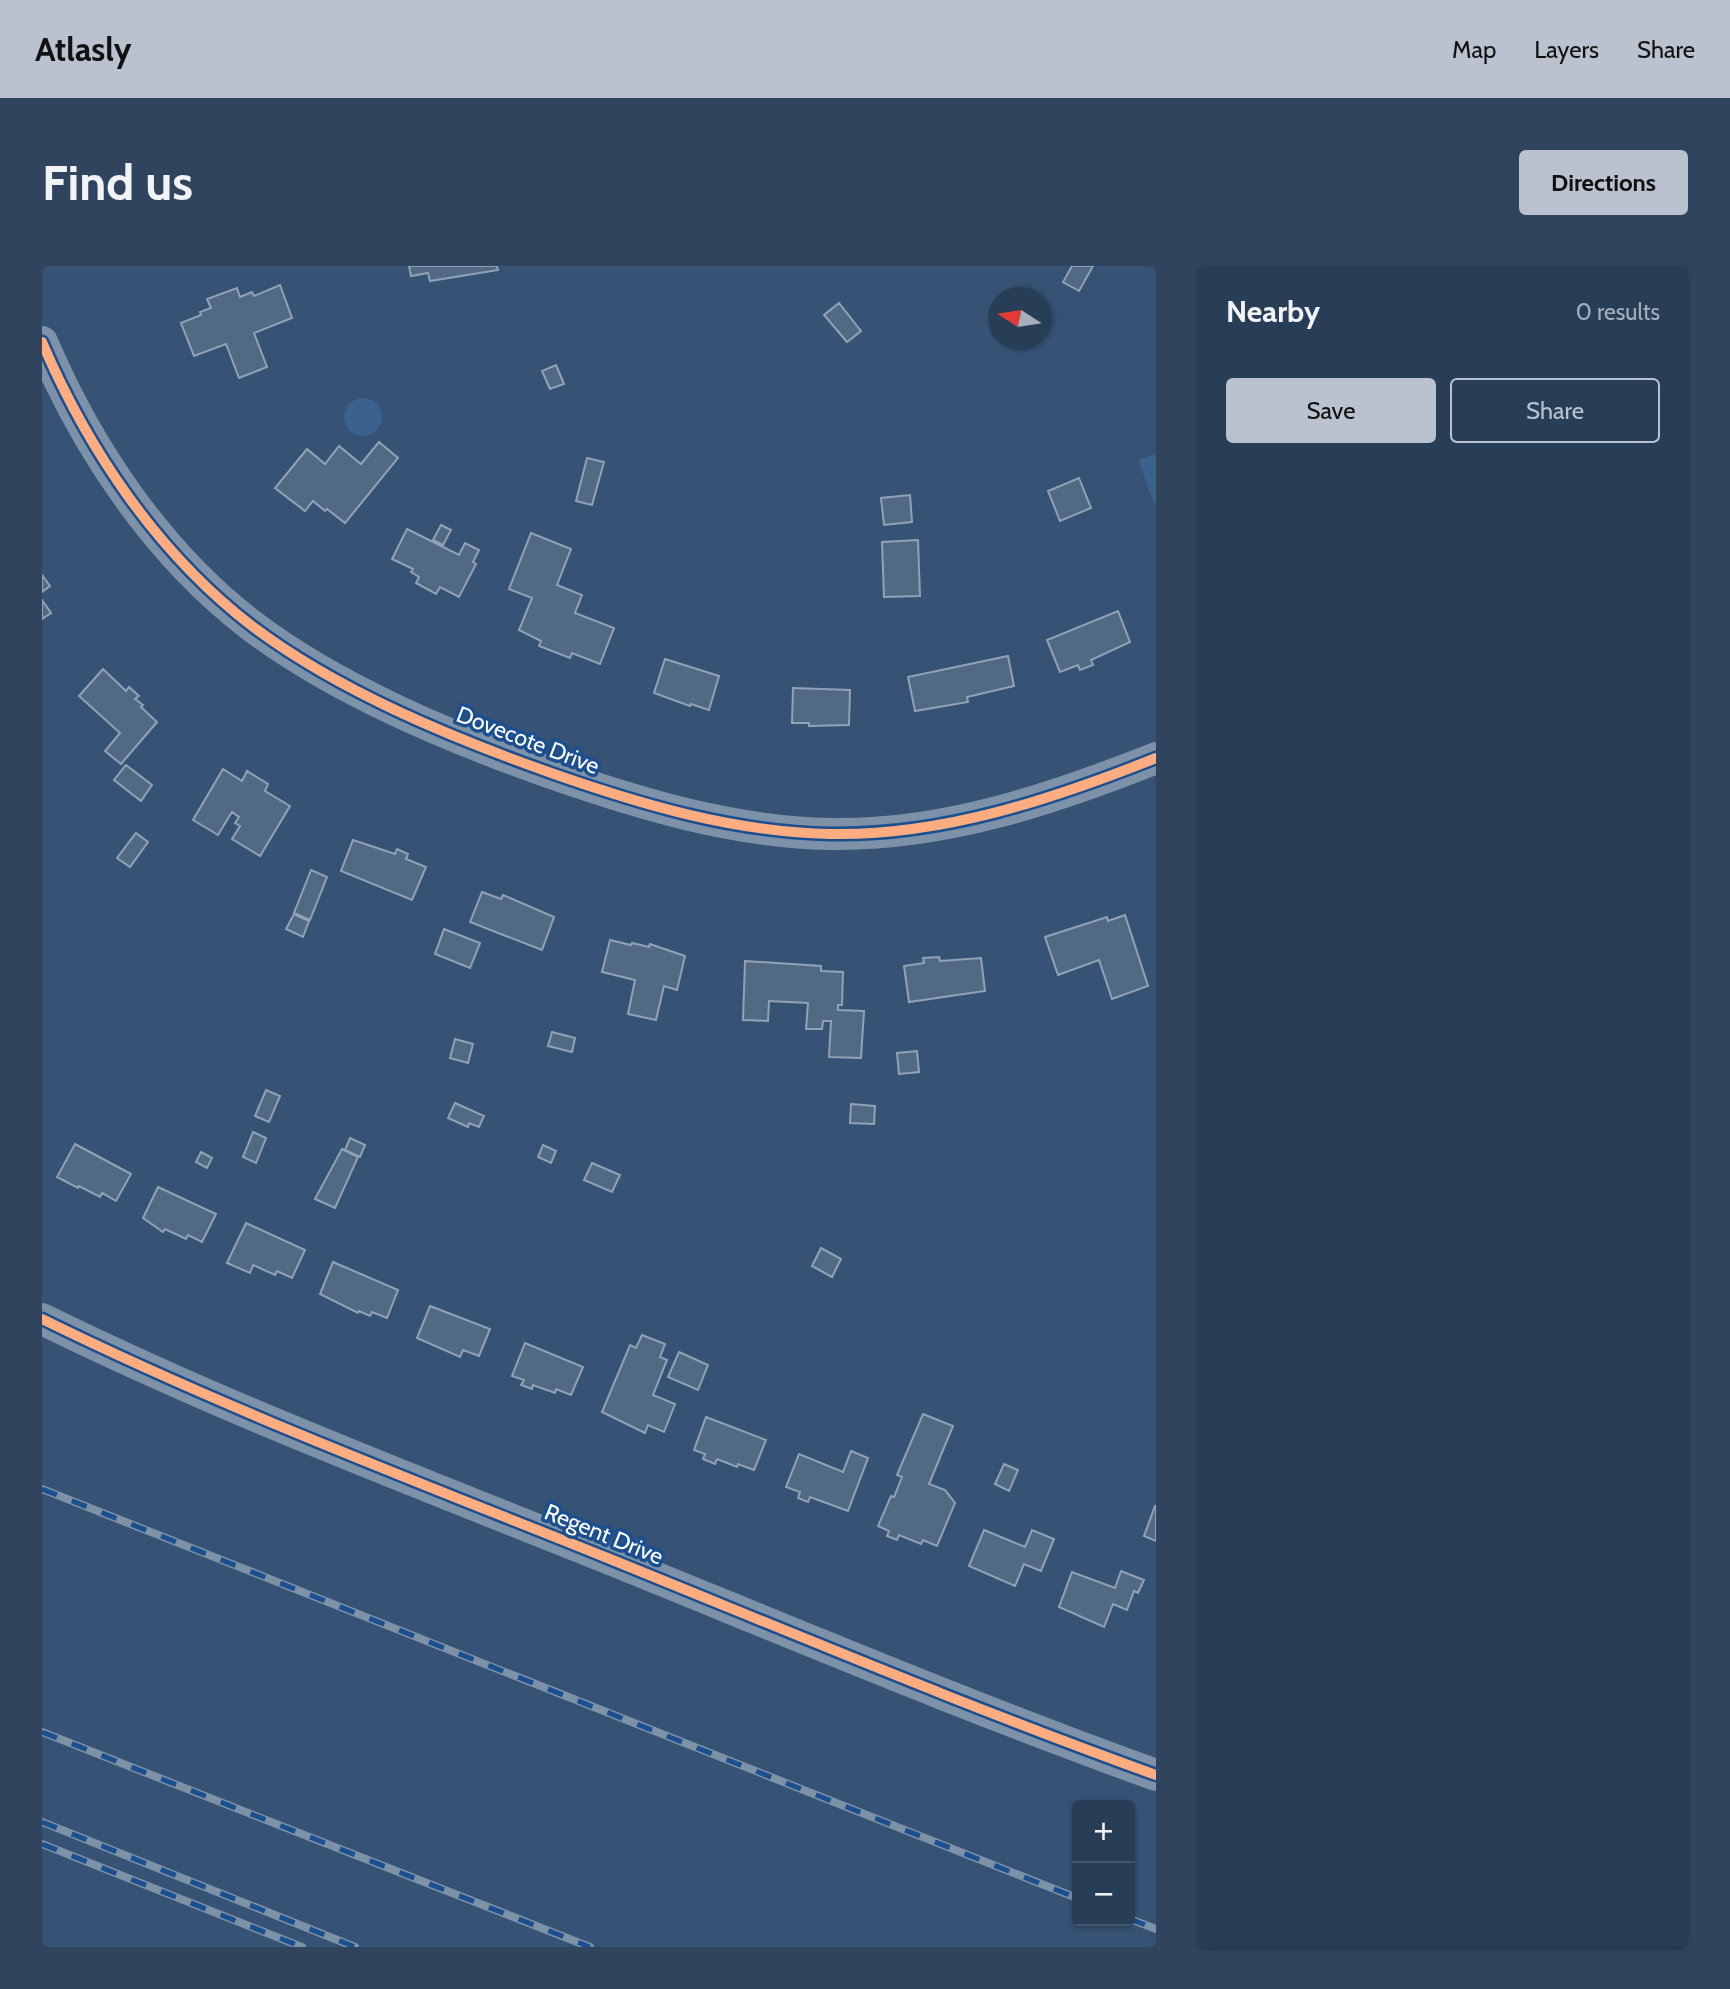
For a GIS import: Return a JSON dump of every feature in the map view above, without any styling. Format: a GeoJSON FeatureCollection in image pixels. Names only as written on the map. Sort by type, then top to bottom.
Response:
{"type":"FeatureCollection","features":[{"type":"Feature","properties":{"kind":"street","name":"Dovecote Drive"},"geometry":{"type":"LineString","coordinates":[[42,342],[66,394],[112,472],[162,540],[222,599],[253,626],[334,677],[403,714],[516,760],[592,787],[691,816],[745,826],[831,834],[918,828],[964,821],[1067,790],[1156,758]]}},
{"type":"Feature","properties":{"kind":"street","name":"Regent Drive"},"geometry":{"type":"LineString","coordinates":[[42,1319],[151,1370],[335,1449],[968,1704],[1156,1775]]}},
{"type":"Feature","properties":{"kind":"water"},"geometry":{"type":"Polygon","coordinates":[[[363,398],[376,404],[382,417],[376,430],[363,436],[350,430],[344,417],[350,404],[363,398]]]}},
{"type":"Feature","properties":{"kind":"water"},"geometry":{"type":"Polygon","coordinates":[[[1156,454],[1154,504],[1139,462],[1140,459],[1156,454]]]}},
{"type":"Feature","properties":{"kind":"building"},"geometry":{"type":"Polygon","coordinates":[[[409,266],[497,266],[498,270],[430,281],[428,273],[411,276],[409,266]]]}},
{"type":"Feature","properties":{"kind":"building"},"geometry":{"type":"Polygon","coordinates":[[[1072,266],[1093,266],[1079,291],[1063,282],[1072,266]]]}},
{"type":"Feature","properties":{"kind":"building"},"geometry":{"type":"Polygon","coordinates":[[[280,285],[292,318],[254,333],[267,367],[239,378],[226,344],[194,356],[181,323],[211,308],[207,299],[237,288],[240,297],[252,292],[254,296],[280,285]]]}},
{"type":"Feature","properties":{"kind":"building"},"geometry":{"type":"Polygon","coordinates":[[[839,303],[861,331],[847,342],[824,315],[839,303]]]}},
{"type":"Feature","properties":{"kind":"building"},"geometry":{"type":"Polygon","coordinates":[[[556,365],[564,384],[550,389],[542,371],[556,365]]]}},
{"type":"Feature","properties":{"kind":"building"},"geometry":{"type":"Polygon","coordinates":[[[379,442],[398,458],[345,523],[313,501],[305,511],[275,488],[307,449],[325,464],[339,446],[361,464],[379,442]]]}},
{"type":"Feature","properties":{"kind":"building"},"geometry":{"type":"Polygon","coordinates":[[[587,458],[604,462],[592,505],[576,501],[587,458]]]}},
{"type":"Feature","properties":{"kind":"building"},"geometry":{"type":"Polygon","coordinates":[[[1079,478],[1091,508],[1060,521],[1048,491],[1079,478]]]}},
{"type":"Feature","properties":{"kind":"building"},"geometry":{"type":"Polygon","coordinates":[[[910,495],[912,522],[884,525],[881,498],[910,495]]]}},
{"type":"Feature","properties":{"kind":"building"},"geometry":{"type":"Polygon","coordinates":[[[441,525],[451,530],[443,545],[433,540],[441,525]]]}},
{"type":"Feature","properties":{"kind":"building"},"geometry":{"type":"Polygon","coordinates":[[[407,529],[459,555],[465,543],[479,550],[473,562],[476,564],[459,597],[440,587],[436,594],[416,583],[419,577],[411,572],[413,569],[392,559],[407,529]]]}},
{"type":"Feature","properties":{"kind":"building"},"geometry":{"type":"Polygon","coordinates":[[[531,533],[571,549],[557,585],[582,595],[575,613],[614,628],[600,664],[572,653],[570,658],[539,646],[541,641],[519,630],[532,598],[509,589],[531,533]]]}},
{"type":"Feature","properties":{"kind":"building"},"geometry":{"type":"Polygon","coordinates":[[[918,540],[920,596],[884,597],[882,542],[918,540]]]}},
{"type":"Feature","properties":{"kind":"building"},"geometry":{"type":"Polygon","coordinates":[[[42,575],[50,586],[42,592],[42,575]]]}},
{"type":"Feature","properties":{"kind":"building"},"geometry":{"type":"Polygon","coordinates":[[[42,600],[51,613],[42,619],[42,600]]]}},
{"type":"Feature","properties":{"kind":"building"},"geometry":{"type":"Polygon","coordinates":[[[1118,611],[1130,642],[1091,660],[1093,665],[1080,670],[1078,665],[1060,672],[1047,640],[1118,611]]]}},
{"type":"Feature","properties":{"kind":"building"},"geometry":{"type":"Polygon","coordinates":[[[1008,656],[1014,686],[967,697],[968,702],[915,711],[908,677],[1008,656]]]}},
{"type":"Feature","properties":{"kind":"building"},"geometry":{"type":"Polygon","coordinates":[[[665,659],[719,676],[709,710],[654,693],[665,659]]]}},
{"type":"Feature","properties":{"kind":"building"},"geometry":{"type":"Polygon","coordinates":[[[103,669],[126,691],[129,687],[139,696],[135,699],[157,722],[121,764],[105,751],[120,733],[79,696],[103,669]]]}},
{"type":"Feature","properties":{"kind":"building"},"geometry":{"type":"Polygon","coordinates":[[[793,688],[850,690],[849,725],[809,726],[809,723],[792,723],[793,688]]]}},
{"type":"Feature","properties":{"kind":"building"},"geometry":{"type":"Polygon","coordinates":[[[126,765],[152,785],[141,801],[114,780],[126,765]]]}},
{"type":"Feature","properties":{"kind":"building"},"geometry":{"type":"Polygon","coordinates":[[[223,769],[242,781],[247,771],[268,784],[265,791],[290,806],[260,856],[232,839],[240,826],[235,823],[239,817],[232,812],[218,835],[193,820],[223,769]]]}},
{"type":"Feature","properties":{"kind":"building"},"geometry":{"type":"Polygon","coordinates":[[[136,833],[148,842],[130,867],[117,858],[136,833]]]}},
{"type":"Feature","properties":{"kind":"building"},"geometry":{"type":"Polygon","coordinates":[[[353,840],[395,854],[397,849],[408,854],[406,859],[426,867],[412,900],[341,871],[353,840]]]}},
{"type":"Feature","properties":{"kind":"building"},"geometry":{"type":"Polygon","coordinates":[[[311,870],[327,877],[310,920],[294,913],[311,870]]]}},
{"type":"Feature","properties":{"kind":"building"},"geometry":{"type":"Polygon","coordinates":[[[482,892],[501,899],[503,895],[554,917],[542,950],[470,922],[482,892]]]}},
{"type":"Feature","properties":{"kind":"building"},"geometry":{"type":"Polygon","coordinates":[[[294,914],[309,921],[303,937],[286,929],[294,914]]]}},
{"type":"Feature","properties":{"kind":"building"},"geometry":{"type":"Polygon","coordinates":[[[1125,915],[1148,986],[1112,999],[1099,960],[1058,975],[1045,937],[1107,917],[1108,921],[1125,915]]]}},
{"type":"Feature","properties":{"kind":"building"},"geometry":{"type":"Polygon","coordinates":[[[444,929],[480,943],[470,968],[435,954],[444,929]]]}},
{"type":"Feature","properties":{"kind":"building"},"geometry":{"type":"Polygon","coordinates":[[[610,940],[649,947],[650,944],[685,956],[677,990],[664,986],[656,1020],[628,1014],[635,980],[602,972],[610,940]]]}},
{"type":"Feature","properties":{"kind":"building"},"geometry":{"type":"Polygon","coordinates":[[[939,957],[940,961],[981,958],[985,991],[909,1002],[904,966],[924,963],[923,958],[939,957]]]}},
{"type":"Feature","properties":{"kind":"building"},"geometry":{"type":"Polygon","coordinates":[[[745,961],[821,966],[821,971],[843,972],[842,1005],[838,1005],[838,1010],[864,1011],[861,1058],[829,1057],[831,1021],[823,1021],[822,1029],[806,1029],[808,1003],[769,1001],[768,1021],[743,1020],[745,961]]]}},
{"type":"Feature","properties":{"kind":"building"},"geometry":{"type":"Polygon","coordinates":[[[552,1032],[575,1038],[572,1052],[548,1046],[552,1032]]]}},
{"type":"Feature","properties":{"kind":"building"},"geometry":{"type":"Polygon","coordinates":[[[455,1039],[473,1044],[468,1063],[450,1058],[455,1039]]]}},
{"type":"Feature","properties":{"kind":"building"},"geometry":{"type":"Polygon","coordinates":[[[917,1051],[919,1072],[899,1074],[897,1053],[917,1051]]]}},
{"type":"Feature","properties":{"kind":"building"},"geometry":{"type":"Polygon","coordinates":[[[266,1090],[280,1096],[269,1122],[255,1116],[266,1090]]]}},
{"type":"Feature","properties":{"kind":"building"},"geometry":{"type":"Polygon","coordinates":[[[455,1103],[484,1116],[479,1127],[469,1123],[468,1127],[448,1118],[455,1103]]]}},
{"type":"Feature","properties":{"kind":"building"},"geometry":{"type":"Polygon","coordinates":[[[851,1104],[875,1106],[874,1124],[850,1123],[851,1104]]]}},
{"type":"Feature","properties":{"kind":"building"},"geometry":{"type":"Polygon","coordinates":[[[253,1132],[266,1138],[256,1163],[243,1157],[253,1132]]]}},
{"type":"Feature","properties":{"kind":"building"},"geometry":{"type":"Polygon","coordinates":[[[350,1138],[365,1145],[360,1157],[345,1150],[350,1138]]]}},
{"type":"Feature","properties":{"kind":"building"},"geometry":{"type":"Polygon","coordinates":[[[75,1144],[131,1174],[116,1201],[102,1193],[100,1197],[57,1177],[75,1144]]]}},
{"type":"Feature","properties":{"kind":"building"},"geometry":{"type":"Polygon","coordinates":[[[543,1145],[556,1151],[551,1163],[538,1157],[543,1145]]]}},
{"type":"Feature","properties":{"kind":"building"},"geometry":{"type":"Polygon","coordinates":[[[342,1149],[358,1157],[335,1208],[315,1199],[342,1149]]]}},
{"type":"Feature","properties":{"kind":"building"},"geometry":{"type":"Polygon","coordinates":[[[201,1152],[212,1158],[207,1168],[196,1162],[201,1152]]]}},
{"type":"Feature","properties":{"kind":"building"},"geometry":{"type":"Polygon","coordinates":[[[592,1163],[620,1175],[612,1192],[584,1180],[592,1163]]]}},
{"type":"Feature","properties":{"kind":"building"},"geometry":{"type":"Polygon","coordinates":[[[158,1187],[216,1214],[202,1242],[188,1235],[186,1239],[165,1229],[163,1232],[143,1218],[158,1187]]]}},
{"type":"Feature","properties":{"kind":"building"},"geometry":{"type":"Polygon","coordinates":[[[246,1223],[305,1250],[292,1278],[277,1271],[275,1275],[253,1265],[250,1273],[227,1263],[246,1223]]]}},
{"type":"Feature","properties":{"kind":"building"},"geometry":{"type":"Polygon","coordinates":[[[821,1248],[841,1259],[832,1277],[812,1266],[821,1248]]]}},
{"type":"Feature","properties":{"kind":"building"},"geometry":{"type":"Polygon","coordinates":[[[333,1262],[398,1290],[387,1318],[372,1312],[370,1316],[359,1311],[358,1313],[320,1294],[333,1262]]]}},
{"type":"Feature","properties":{"kind":"building"},"geometry":{"type":"Polygon","coordinates":[[[430,1306],[490,1329],[479,1356],[463,1350],[460,1357],[417,1338],[430,1306]]]}},
{"type":"Feature","properties":{"kind":"building"},"geometry":{"type":"Polygon","coordinates":[[[642,1335],[665,1344],[660,1357],[667,1360],[653,1395],[675,1404],[664,1432],[648,1425],[645,1433],[602,1412],[630,1345],[636,1348],[642,1335]]]}},
{"type":"Feature","properties":{"kind":"building"},"geometry":{"type":"Polygon","coordinates":[[[525,1343],[583,1367],[571,1395],[556,1389],[555,1393],[533,1385],[532,1389],[521,1385],[524,1380],[512,1376],[525,1343]]]}},
{"type":"Feature","properties":{"kind":"building"},"geometry":{"type":"Polygon","coordinates":[[[679,1352],[708,1365],[698,1390],[668,1377],[679,1352]]]}},
{"type":"Feature","properties":{"kind":"building"},"geometry":{"type":"Polygon","coordinates":[[[923,1414],[953,1426],[929,1484],[945,1490],[955,1503],[937,1546],[923,1540],[921,1544],[899,1535],[897,1540],[887,1536],[889,1531],[878,1526],[891,1496],[894,1497],[902,1477],[897,1475],[923,1414]]]}},
{"type":"Feature","properties":{"kind":"building"},"geometry":{"type":"Polygon","coordinates":[[[706,1417],[766,1440],[754,1470],[717,1459],[715,1464],[703,1459],[705,1454],[694,1450],[706,1417]]]}},
{"type":"Feature","properties":{"kind":"building"},"geometry":{"type":"Polygon","coordinates":[[[851,1451],[868,1458],[848,1511],[810,1497],[808,1502],[798,1498],[800,1492],[786,1487],[799,1454],[843,1472],[851,1451]]]}},
{"type":"Feature","properties":{"kind":"building"},"geometry":{"type":"Polygon","coordinates":[[[1004,1464],[1018,1470],[1009,1491],[995,1484],[1004,1464]]]}},
{"type":"Feature","properties":{"kind":"building"},"geometry":{"type":"Polygon","coordinates":[[[1156,1506],[1156,1541],[1144,1536],[1156,1506]]]}},
{"type":"Feature","properties":{"kind":"building"},"geometry":{"type":"Polygon","coordinates":[[[984,1530],[1025,1547],[1032,1530],[1054,1539],[1041,1571],[1024,1564],[1015,1586],[969,1566],[984,1530]]]}},
{"type":"Feature","properties":{"kind":"building"},"geometry":{"type":"Polygon","coordinates":[[[1121,1571],[1144,1580],[1138,1593],[1134,1591],[1127,1610],[1113,1604],[1104,1627],[1059,1607],[1072,1572],[1115,1588],[1121,1571]]]}},
{"type":"Feature","properties":{"kind":"railway"},"geometry":{"type":"LineString","coordinates":[[42,1489],[1072,1896]]}},
{"type":"Feature","properties":{"kind":"railway"},"geometry":{"type":"LineString","coordinates":[[42,1732],[590,1947]]}},
{"type":"Feature","properties":{"kind":"railway"},"geometry":{"type":"LineString","coordinates":[[42,1822],[355,1947]]}},
{"type":"Feature","properties":{"kind":"railway"},"geometry":{"type":"LineString","coordinates":[[42,1844],[302,1947]]}},
{"type":"Feature","properties":{"kind":"railway"},"geometry":{"type":"LineString","coordinates":[[1135,1921],[1156,1929]]}},
{"type":"Feature","properties":{"kind":"cycle path"},"geometry":{"type":"LineString","coordinates":[[42,342],[81,422],[129,498],[156,533],[218,598],[285,650],[358,692],[515,760],[621,796],[689,815],[759,828],[830,834],[872,833],[956,822],[1037,801],[1156,758]]}},
{"type":"Feature","properties":{"kind":"cycle path"},"geometry":{"type":"LineString","coordinates":[[42,1319],[111,1352],[321,1443],[948,1696],[1156,1775]]}}]}
